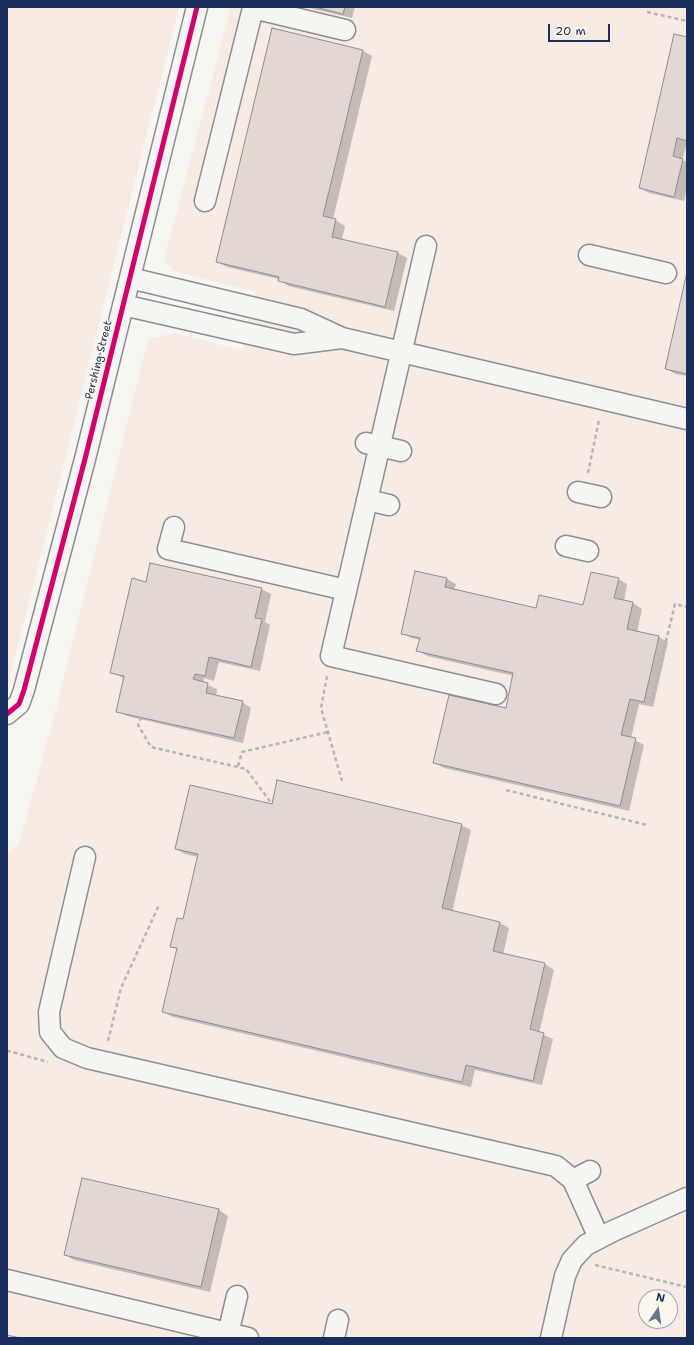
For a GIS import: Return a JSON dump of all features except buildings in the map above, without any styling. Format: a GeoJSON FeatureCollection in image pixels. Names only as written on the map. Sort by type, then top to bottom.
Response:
{"type":"FeatureCollection","features":[{"type":"Feature","properties":{"kind":"street","name":"Pershing Street"},"geometry":{"type":"LineString","coordinates":[[8,714],[19,704],[24,690],[130,278],[197,7]]}},
{"type":"Feature","properties":{"kind":"street"},"geometry":{"type":"LineString","coordinates":[[205,201],[253,8],[345,30]]}},
{"type":"Feature","properties":{"kind":"street"},"geometry":{"type":"LineString","coordinates":[[426,246],[402,352],[373,445],[367,500],[331,656],[496,694]]}},
{"type":"Feature","properties":{"kind":"street"},"geometry":{"type":"LineString","coordinates":[[589,256],[666,273]]}},
{"type":"Feature","properties":{"kind":"street"},"geometry":{"type":"LineString","coordinates":[[130,278],[301,319],[342,338],[687,419]]}},
{"type":"Feature","properties":{"kind":"street"},"geometry":{"type":"LineString","coordinates":[[123,305],[294,344],[342,338]]}},
{"type":"Feature","properties":{"kind":"street"},"geometry":{"type":"LineString","coordinates":[[373,445],[401,451]]}},
{"type":"Feature","properties":{"kind":"street"},"geometry":{"type":"LineString","coordinates":[[582,486],[601,497]]}},
{"type":"Feature","properties":{"kind":"street"},"geometry":{"type":"LineString","coordinates":[[367,500],[389,506]]}},
{"type":"Feature","properties":{"kind":"street"},"geometry":{"type":"LineString","coordinates":[[174,527],[168,549],[346,590]]}},
{"type":"Feature","properties":{"kind":"street"},"geometry":{"type":"LineString","coordinates":[[566,546],[588,552]]}},
{"type":"Feature","properties":{"kind":"street"},"geometry":{"type":"LineString","coordinates":[[85,857],[49,1012],[50,1032],[63,1048],[88,1058],[556,1166],[582,1175],[599,1238]]}},
{"type":"Feature","properties":{"kind":"street"},"geometry":{"type":"LineString","coordinates":[[551,1338],[565,1276],[572,1260],[586,1245],[687,1198]]}},
{"type":"Feature","properties":{"kind":"street"},"geometry":{"type":"LineString","coordinates":[[7,1280],[227,1336],[248,1338]]}},
{"type":"Feature","properties":{"kind":"street"},"geometry":{"type":"LineString","coordinates":[[227,1336],[237,1296]]}},
{"type":"Feature","properties":{"kind":"path"},"geometry":{"type":"LineString","coordinates":[[647,12],[687,21]]}},
{"type":"Feature","properties":{"kind":"path"},"geometry":{"type":"LineString","coordinates":[[582,486],[600,416]]}},
{"type":"Feature","properties":{"kind":"path"},"geometry":{"type":"LineString","coordinates":[[651,703],[675,604],[687,607]]}},
{"type":"Feature","properties":{"kind":"path"},"geometry":{"type":"LineString","coordinates":[[331,656],[321,708],[342,781]]}},
{"type":"Feature","properties":{"kind":"path"},"geometry":{"type":"LineString","coordinates":[[141,717],[138,725],[151,747],[246,769],[272,804]]}},
{"type":"Feature","properties":{"kind":"path"},"geometry":{"type":"LineString","coordinates":[[238,766],[242,752],[328,732]]}},
{"type":"Feature","properties":{"kind":"path"},"geometry":{"type":"LineString","coordinates":[[506,790],[647,825]]}},
{"type":"Feature","properties":{"kind":"path"},"geometry":{"type":"LineString","coordinates":[[106,1048],[122,988],[159,905]]}},
{"type":"Feature","properties":{"kind":"path"},"geometry":{"type":"LineString","coordinates":[[7,1052],[9,1051],[53,1063]]}},
{"type":"Feature","properties":{"kind":"path"},"geometry":{"type":"LineString","coordinates":[[590,1264],[687,1287]]}},
{"type":"Feature","properties":{"kind":"shaded area"},"geometry":{"type":"Polygon","coordinates":[[[7,7],[179,7],[7,689],[7,7]]]}},
{"type":"Feature","properties":{"kind":"shaded area"},"geometry":{"type":"Polygon","coordinates":[[[231,7],[687,7],[687,1338],[7,1338],[7,853],[19,844],[57,706],[148,339],[175,333],[241,350],[255,292],[174,271],[164,260],[231,7]]]}},
{"type":"Feature","properties":{"kind":"cycle path"},"geometry":{"type":"LineString","coordinates":[[7,714],[19,704],[24,690],[85,459],[197,7]]}}]}
